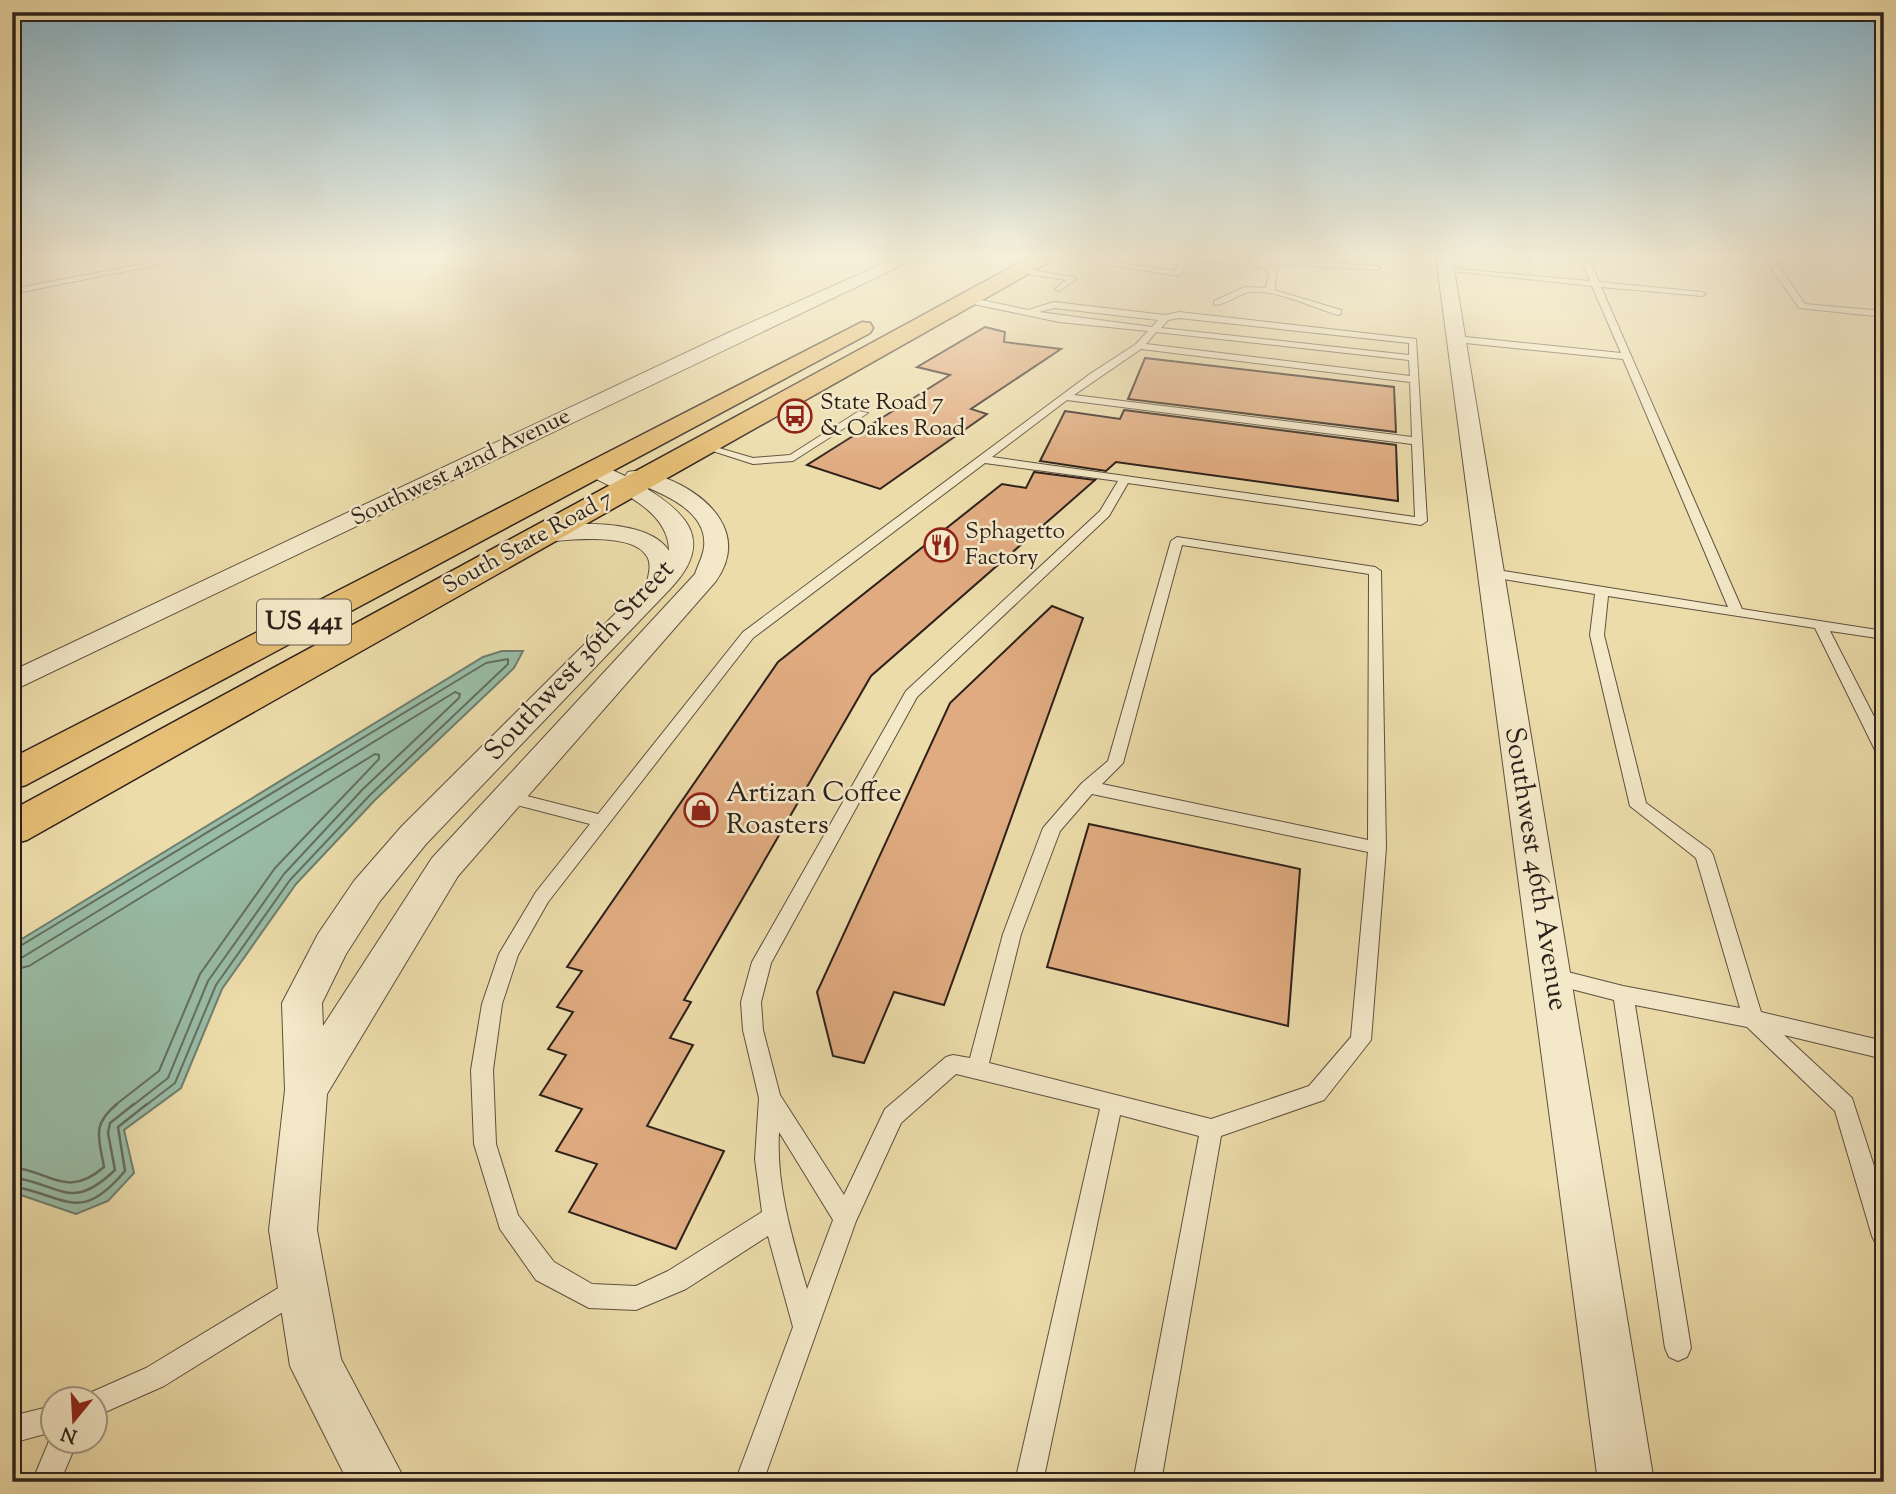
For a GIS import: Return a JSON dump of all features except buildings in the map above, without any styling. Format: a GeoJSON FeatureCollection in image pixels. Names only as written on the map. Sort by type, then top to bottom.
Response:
{"type":"FeatureCollection","features":[{"type":"Feature","properties":{"kind":"main road","name":"South State Road 7"},"geometry":{"type":"LineString","coordinates":[[12,775],[865,327]]}},
{"type":"Feature","properties":{"kind":"main road","name":"South State Road 7"},"geometry":{"type":"LineString","coordinates":[[12,829],[702,446],[902,327]]}},
{"type":"Feature","properties":{"kind":"street","name":"Southwest 42nd Avenue"},"geometry":{"type":"LineString","coordinates":[[12,682],[757,327]]}},
{"type":"Feature","properties":{"kind":"street","name":"Southwest 46th Avenue"},"geometry":{"type":"LineString","coordinates":[[1454,327],[1626,1482]]}},
{"type":"Feature","properties":{"kind":"street","name":"Southwest 36th Street"},"geometry":{"type":"LineString","coordinates":[[306,1090],[445,867],[707,576],[717,545],[711,522],[687,499],[595,469]]}},
{"type":"Feature","properties":{"kind":"street","name":"Southwest 36th Street"},"geometry":{"type":"LineString","coordinates":[[378,1482],[316,1366],[293,1230],[306,1090],[302,1003],[331,945],[367,891],[414,835],[678,562],[683,549],[680,535],[672,520],[636,483]]}},
{"type":"Feature","properties":{"kind":"street"},"geometry":{"type":"LineString","coordinates":[[543,535],[608,533],[645,541],[656,550],[662,561],[660,583]]}},
{"type":"Feature","properties":{"kind":"street"},"geometry":{"type":"LineString","coordinates":[[507,740],[498,783],[507,797]]}},
{"type":"Feature","properties":{"kind":"lane"},"geometry":{"type":"LineString","coordinates":[[1129,327],[1412,358]]}},
{"type":"Feature","properties":{"kind":"lane"},"geometry":{"type":"LineString","coordinates":[[775,1218],[677,1280],[636,1298],[589,1296],[545,1271],[508,1221],[485,1144],[482,1070],[492,1004],[509,954],[542,897],[748,635],[1066,397],[1139,346],[1157,327]]}},
{"type":"Feature","properties":{"kind":"lane"},"geometry":{"type":"LineString","coordinates":[[983,459],[1421,521],[1413,341],[1289,327],[1286,344]]}},
{"type":"Feature","properties":{"kind":"lane"},"geometry":{"type":"LineString","coordinates":[[1615,327],[1736,610]]}},
{"type":"Feature","properties":{"kind":"lane"},"geometry":{"type":"LineString","coordinates":[[1456,339],[1628,357]]}},
{"type":"Feature","properties":{"kind":"lane"},"geometry":{"type":"LineString","coordinates":[[1139,346],[1413,379]]}},
{"type":"Feature","properties":{"kind":"lane"},"geometry":{"type":"LineString","coordinates":[[1066,397],[1416,441]]}},
{"type":"Feature","properties":{"kind":"lane"},"geometry":{"type":"LineString","coordinates":[[702,446],[753,461],[793,458],[863,413]]}},
{"type":"Feature","properties":{"kind":"lane"},"geometry":{"type":"LineString","coordinates":[[845,1218],[806,1159],[771,1098],[753,1030],[753,989],[762,962],[915,690],[1105,513],[1125,479]]}},
{"type":"Feature","properties":{"kind":"lane"},"geometry":{"type":"LineString","coordinates":[[749,1482],[845,1218],[893,1116],[953,1064],[1211,1129],[1316,1093],[1361,1040],[1377,848],[1375,571],[1177,541],[1115,763],[1088,787],[1052,828],[1012,934],[977,1070]]}},
{"type":"Feature","properties":{"kind":"lane"},"geometry":{"type":"LineString","coordinates":[[1491,573],[1884,635]]}},
{"type":"Feature","properties":{"kind":"lane"},"geometry":{"type":"LineString","coordinates":[[1602,591],[1597,635],[1639,806],[1704,855],[1753,1019],[1844,1105],[1884,1236]]}},
{"type":"Feature","properties":{"kind":"lane"},"geometry":{"type":"LineString","coordinates":[[1820,625],[1884,752]]}},
{"type":"Feature","properties":{"kind":"lane"},"geometry":{"type":"LineString","coordinates":[[1088,787],[1377,848]]}},
{"type":"Feature","properties":{"kind":"lane"},"geometry":{"type":"LineString","coordinates":[[507,797],[601,821]]}},
{"type":"Feature","properties":{"kind":"lane"},"geometry":{"type":"LineString","coordinates":[[1552,976],[1623,994],[1753,1019],[1884,1050]]}},
{"type":"Feature","properties":{"kind":"lane"},"geometry":{"type":"LineString","coordinates":[[1623,994],[1678,1349]]}},
{"type":"Feature","properties":{"kind":"lane"},"geometry":{"type":"LineString","coordinates":[[771,1098],[766,1159],[775,1218],[806,1330]]}},
{"type":"Feature","properties":{"kind":"lane"},"geometry":{"type":"LineString","coordinates":[[1029,1482],[1112,1103]]}},
{"type":"Feature","properties":{"kind":"lane"},"geometry":{"type":"LineString","coordinates":[[1147,1482],[1211,1129]]}},
{"type":"Feature","properties":{"kind":"lane"},"geometry":{"type":"LineString","coordinates":[[108,1398],[155,1377],[303,1285]]}},
{"type":"Feature","properties":{"kind":"lane"},"geometry":{"type":"LineString","coordinates":[[12,1430],[38,1423]]}},
{"type":"Feature","properties":{"kind":"lane"},"geometry":{"type":"LineString","coordinates":[[46,1482],[57,1456]]}},
{"type":"Feature","properties":{"kind":"water"},"geometry":{"type":"Polygon","coordinates":[[[502,651],[523,651],[514,668],[375,800],[296,884],[222,989],[181,1088],[124,1130],[134,1173],[108,1201],[76,1214],[12,1192],[12,945],[483,657],[502,651]]]}},
{"type":"Feature","properties":{"kind":"place","name":"State Road 7 & Oakes Road"},"geometry":{"type":"Point","coordinates":[795,416]}},
{"type":"Feature","properties":{"kind":"place","name":"Sphagetto Factory"},"geometry":{"type":"Point","coordinates":[941,545]}},
{"type":"Feature","properties":{"kind":"place","name":"Artizan Coffee Roasters"},"geometry":{"type":"Point","coordinates":[701,810]}}]}
